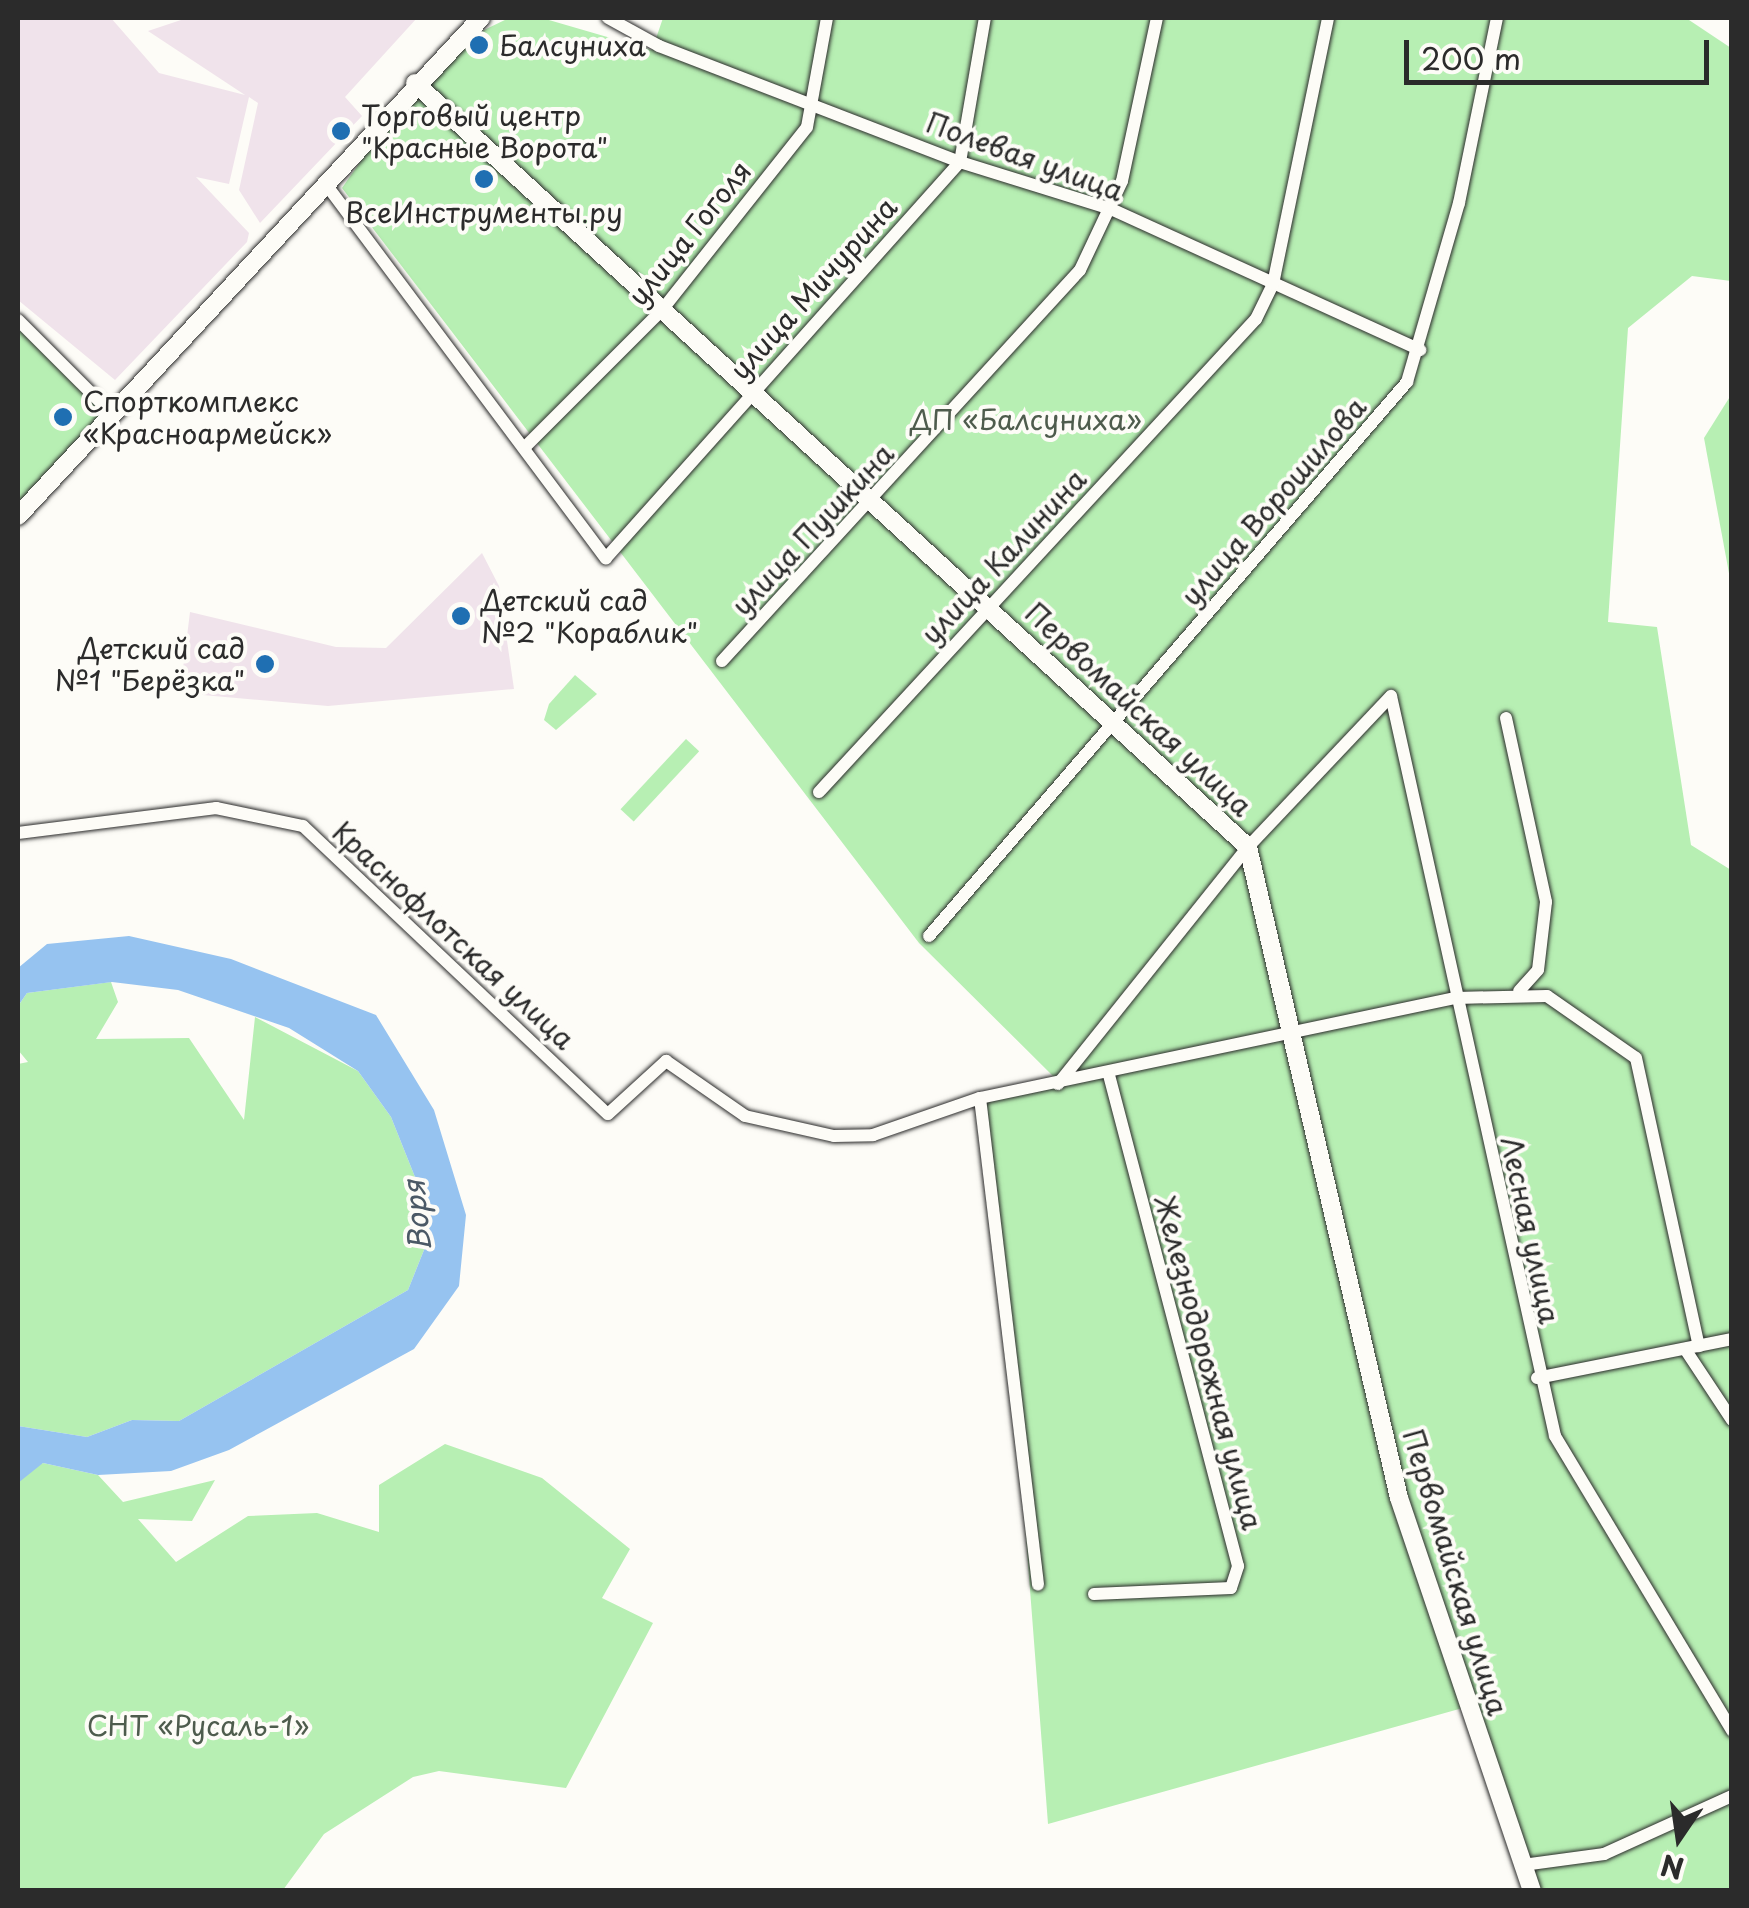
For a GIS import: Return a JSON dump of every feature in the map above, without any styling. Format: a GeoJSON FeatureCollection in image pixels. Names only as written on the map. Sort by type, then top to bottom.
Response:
{"type":"FeatureCollection","features":[{"type":"Feature","properties":{"kind":"street"},"geometry":{"type":"LineString","coordinates":[[18,516],[415,83],[481,18]]}},
{"type":"Feature","properties":{"kind":"street","name":"Полевая улица"},"geometry":{"type":"LineString","coordinates":[[608,18],[658,46],[815,101],[960,162],[1111,209],[1420,350]]}},
{"type":"Feature","properties":{"kind":"street","name":"улица Гоголя"},"geometry":{"type":"LineString","coordinates":[[526,446],[662,310],[807,127],[815,101],[826,18]]}},
{"type":"Feature","properties":{"kind":"street"},"geometry":{"type":"LineString","coordinates":[[960,162],[985,18]]}},
{"type":"Feature","properties":{"kind":"street","name":"улица Пушкина"},"geometry":{"type":"LineString","coordinates":[[722,661],[877,499],[1080,270],[1111,209],[1157,18]]}},
{"type":"Feature","properties":{"kind":"street","name":"улица Калинина"},"geometry":{"type":"LineString","coordinates":[[819,792],[1256,318],[1273,284],[1328,18]]}},
{"type":"Feature","properties":{"kind":"street","name":"улица Ворошилова"},"geometry":{"type":"LineString","coordinates":[[929,936],[1407,382],[1420,350],[1497,18]]}},
{"type":"Feature","properties":{"kind":"street","name":"Первомайская улица"},"geometry":{"type":"LineString","coordinates":[[415,83],[753,392],[877,499],[1248,847],[1294,1032],[1398,1498],[1532,1890]]}},
{"type":"Feature","properties":{"kind":"street","name":"улица Мичурина"},"geometry":{"type":"LineString","coordinates":[[526,446],[606,558],[960,162]]}},
{"type":"Feature","properties":{"kind":"street"},"geometry":{"type":"LineString","coordinates":[[325,184],[526,446]]}},
{"type":"Feature","properties":{"kind":"street"},"geometry":{"type":"LineString","coordinates":[[18,320],[112,414]]}},
{"type":"Feature","properties":{"kind":"street","name":"Лесная улица"},"geometry":{"type":"LineString","coordinates":[[1248,847],[1392,696],[1537,1378],[1556,1436],[1732,1731]]}},
{"type":"Feature","properties":{"kind":"street"},"geometry":{"type":"LineString","coordinates":[[1506,718],[1546,902],[1538,970],[1518,991]]}},
{"type":"Feature","properties":{"kind":"street","name":"Краснофлотская улица"},"geometry":{"type":"LineString","coordinates":[[18,834],[216,808],[303,826],[608,1114],[666,1060],[726,1109],[834,1136],[873,1134],[980,1098]]}},
{"type":"Feature","properties":{"kind":"street"},"geometry":{"type":"LineString","coordinates":[[1054,1088],[1248,847]]}},
{"type":"Feature","properties":{"kind":"street"},"geometry":{"type":"LineString","coordinates":[[1038,1585],[980,1098],[1054,1088],[1456,998],[1518,991],[1548,996],[1636,1058],[1692,1347],[1732,1420]]}},
{"type":"Feature","properties":{"kind":"street","name":"Железнодорожная улица"},"geometry":{"type":"LineString","coordinates":[[1094,1594],[1230,1588],[1238,1566],[1109,1075]]}},
{"type":"Feature","properties":{"kind":"street"},"geometry":{"type":"LineString","coordinates":[[1537,1378],[1732,1339]]}},
{"type":"Feature","properties":{"kind":"street"},"geometry":{"type":"LineString","coordinates":[[1523,1865],[1604,1854],[1732,1796]]}},
{"type":"Feature","properties":{"kind":"shaded area"},"geometry":{"type":"Polygon","coordinates":[[[18,18],[111,18],[159,73],[245,95],[148,31],[187,18],[417,18],[345,97],[362,116],[260,223],[239,190],[258,103],[249,97],[229,184],[196,177],[249,233],[247,242],[115,380],[18,300],[18,18]]]}},
{"type":"Feature","properties":{"kind":"shaded area"},"geometry":{"type":"Polygon","coordinates":[[[482,553],[499,586],[514,689],[328,706],[180,693],[190,612],[336,647],[386,648],[482,553]]]}},
{"type":"Feature","properties":{"kind":"green space","name":"ДП «Балсуниха»"},"geometry":{"type":"Polygon","coordinates":[[[509,18],[542,18],[652,50],[663,18],[1686,18],[1731,48],[1731,281],[1692,276],[1628,328],[1608,622],[1657,627],[1691,845],[1731,870],[1731,1890],[1540,1890],[1477,1704],[1048,1824],[1017,1420],[978,1103],[1058,1081],[919,943],[342,188],[415,83],[455,44],[509,18]]]}},
{"type":"Feature","properties":{"kind":"green space","name":"Спорткомплекс «Красноармейск»"},"geometry":{"type":"Polygon","coordinates":[[[18,320],[112,414],[18,516],[18,320]]]}},
{"type":"Feature","properties":{"kind":"green space"},"geometry":{"type":"Polygon","coordinates":[[[1731,395],[1731,584],[1704,438],[1731,395]]]}},
{"type":"Feature","properties":{"kind":"green space"},"geometry":{"type":"Polygon","coordinates":[[[575,675],[597,694],[556,730],[544,720],[549,704],[575,675]]]}},
{"type":"Feature","properties":{"kind":"green space"},"geometry":{"type":"Polygon","coordinates":[[[686,739],[699,751],[634,821],[621,809],[686,739]]]}},
{"type":"Feature","properties":{"kind":"green space"},"geometry":{"type":"Polygon","coordinates":[[[111,982],[118,1002],[96,1039],[189,1038],[244,1120],[255,1017],[358,1071],[391,1117],[423,1197],[426,1245],[408,1290],[179,1421],[132,1420],[87,1437],[18,1426],[18,1064],[28,1062],[18,1050],[18,1006],[27,993],[111,982]]]}},
{"type":"Feature","properties":{"kind":"green space","name":"СНТ «Русаль-1»"},"geometry":{"type":"Polygon","coordinates":[[[445,1444],[542,1478],[630,1549],[602,1598],[653,1623],[566,1788],[439,1771],[413,1777],[324,1834],[283,1890],[18,1890],[18,1483],[27,1471],[43,1463],[98,1475],[123,1502],[215,1480],[192,1521],[138,1519],[176,1562],[248,1516],[317,1513],[379,1532],[379,1485],[445,1444]]]}},
{"type":"Feature","properties":{"kind":"water"},"geometry":{"type":"Polygon","coordinates":[[[129,936],[231,959],[376,1015],[434,1110],[466,1215],[459,1286],[414,1349],[229,1450],[171,1471],[98,1475],[43,1463],[18,1483],[18,1426],[87,1437],[132,1420],[179,1421],[408,1290],[426,1245],[423,1197],[391,1117],[358,1071],[289,1028],[178,990],[112,982],[27,993],[18,1006],[18,968],[47,944],[129,936]]]}},
{"type":"Feature","properties":{"kind":"place","name":"Балсуниха"},"geometry":{"type":"Point","coordinates":[479,45]}},
{"type":"Feature","properties":{"kind":"place","name":"Торговый центр \"Красные Ворота\""},"geometry":{"type":"Point","coordinates":[341,131]}},
{"type":"Feature","properties":{"kind":"place","name":"ВсеИнструменты.ру"},"geometry":{"type":"Point","coordinates":[484,179]}},
{"type":"Feature","properties":{"kind":"place","name":"Спорткомплекс «Красноармейск»"},"geometry":{"type":"Point","coordinates":[63,417]}},
{"type":"Feature","properties":{"kind":"place","name":"Детский сад №2 \"Кораблик\""},"geometry":{"type":"Point","coordinates":[461,616]}},
{"type":"Feature","properties":{"kind":"place","name":"Детский сад №1 \"Берёзка\""},"geometry":{"type":"Point","coordinates":[265,664]}},
{"type":"Feature","properties":{"kind":"water label","name":"Воря"},"geometry":{"type":"Point","coordinates":[416,1216]}}]}
